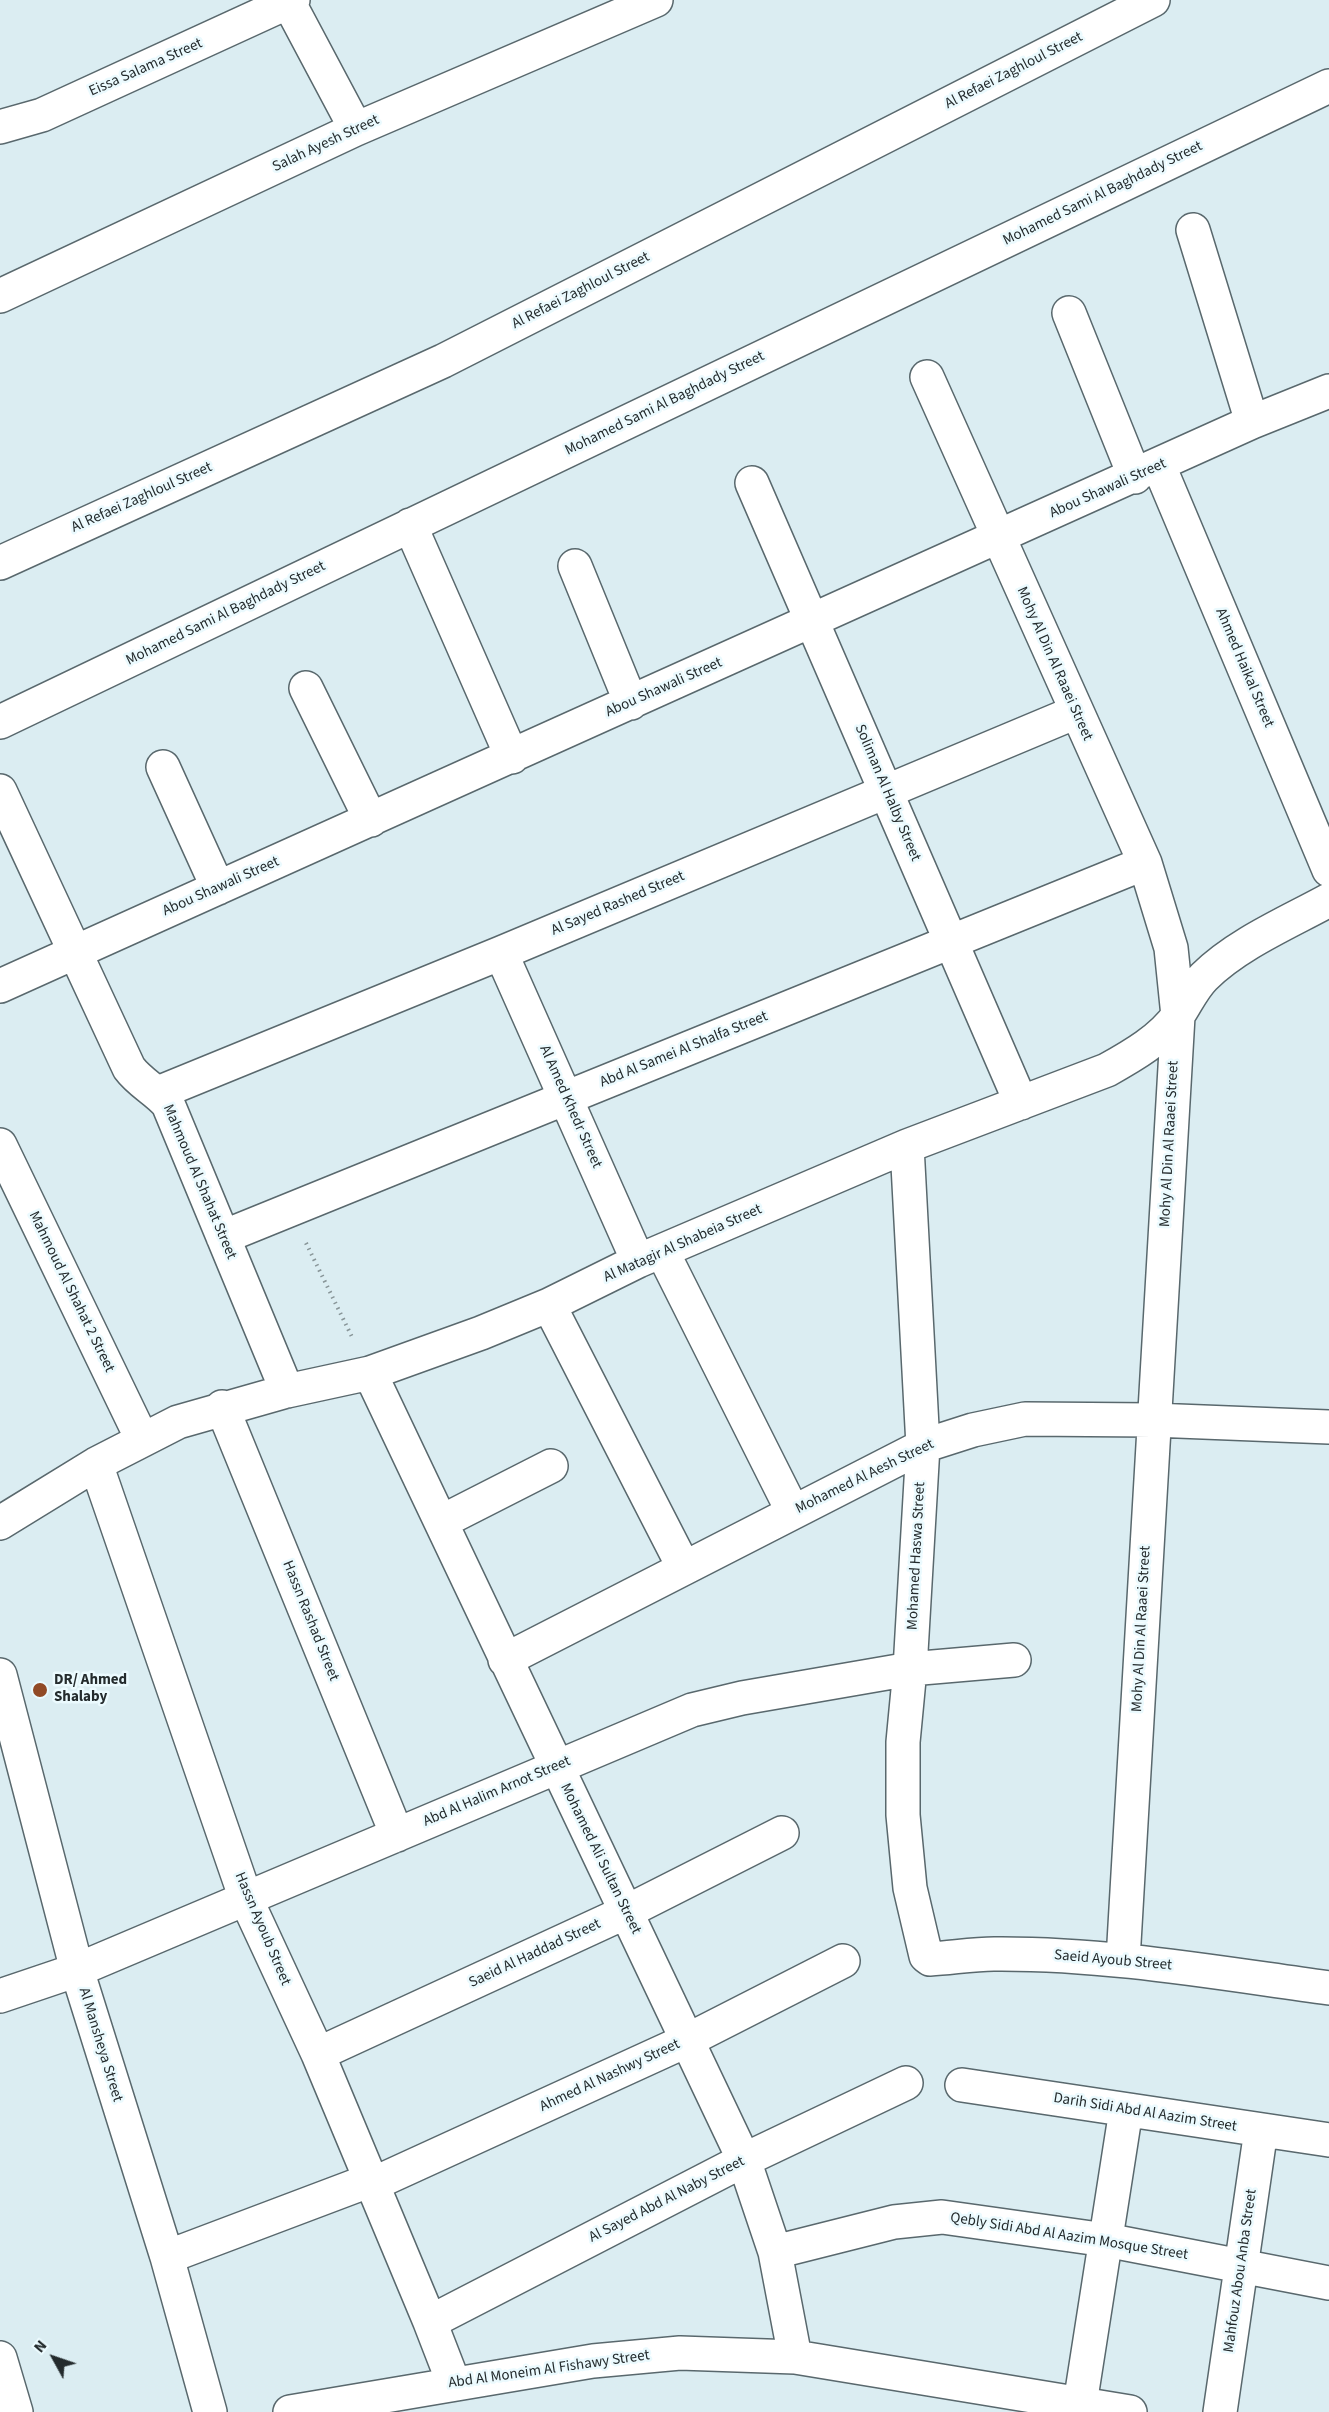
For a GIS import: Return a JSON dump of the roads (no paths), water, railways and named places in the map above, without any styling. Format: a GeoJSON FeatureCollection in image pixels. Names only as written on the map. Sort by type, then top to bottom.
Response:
{"type":"FeatureCollection","features":[{"type":"Feature","properties":{"kind":"street","name":"Salah Ayesh Street"},"geometry":{"type":"LineString","coordinates":[[0,296],[356,129],[656,0]]}},
{"type":"Feature","properties":{"kind":"street","name":"Al Refaei Zaghloul Street"},"geometry":{"type":"LineString","coordinates":[[0,563],[443,361],[1153,0]]}},
{"type":"Feature","properties":{"kind":"street"},"geometry":{"type":"LineString","coordinates":[[291,1],[356,129]]}},
{"type":"Feature","properties":{"kind":"street","name":"Eissa Salama Street"},"geometry":{"type":"LineString","coordinates":[[0,127],[42,115],[291,1]]}},
{"type":"Feature","properties":{"kind":"street","name":"Mohamed Sami Al Baghdady Street"},"geometry":{"type":"LineString","coordinates":[[0,722],[1329,86]]}},
{"type":"Feature","properties":{"kind":"street"},"geometry":{"type":"LineString","coordinates":[[1193,230],[1252,422]]}},
{"type":"Feature","properties":{"kind":"street","name":"Ahmed Haikal Street"},"geometry":{"type":"LineString","coordinates":[[1070,313],[1147,471],[1329,870]]}},
{"type":"Feature","properties":{"kind":"street","name":"Mohy Al Din Al Raaei Street"},"geometry":{"type":"LineString","coordinates":[[927,378],[1145,862],[1171,948],[1178,1016],[1123,1960]]}},
{"type":"Feature","properties":{"kind":"street","name":"Abou Shawali Street"},"geometry":{"type":"LineString","coordinates":[[0,986],[998,539],[1252,422],[1329,391]]}},
{"type":"Feature","properties":{"kind":"street","name":"Soliman Al Halby Street"},"geometry":{"type":"LineString","coordinates":[[752,483],[1021,1103]]}},
{"type":"Feature","properties":{"kind":"street"},"geometry":{"type":"LineString","coordinates":[[410,525],[512,757]]}},
{"type":"Feature","properties":{"kind":"street"},"geometry":{"type":"LineString","coordinates":[[575,566],[632,703]]}},
{"type":"Feature","properties":{"kind":"street"},"geometry":{"type":"LineString","coordinates":[[306,688],[371,820]]}},
{"type":"Feature","properties":{"kind":"street","name":"Al Sayed Rashed Street"},"geometry":{"type":"LineString","coordinates":[[158,1093],[501,953],[1076,712]]}},
{"type":"Feature","properties":{"kind":"street"},"geometry":{"type":"LineString","coordinates":[[163,767],[218,888]]}},
{"type":"Feature","properties":{"kind":"street","name":"Mahmoud Al Shahat Street"},"geometry":{"type":"LineString","coordinates":[[0,791],[129,1068],[136,1078],[158,1093],[168,1104],[287,1390]]}},
{"type":"Feature","properties":{"kind":"street","name":"Abd Al Samei Al Shalfa Street"},"geometry":{"type":"LineString","coordinates":[[223,1237],[1145,862]]}},
{"type":"Feature","properties":{"kind":"street","name":"Al Matagir Al Shabeia Street"},"geometry":{"type":"LineString","coordinates":[[0,1523],[96,1464],[178,1422],[222,1407],[287,1390],[370,1373],[549,1305],[650,1256],[907,1146],[1107,1070],[1133,1056],[1157,1037],[1178,1016],[1189,995],[1203,978],[1221,962],[1329,900]]}},
{"type":"Feature","properties":{"kind":"street","name":"Al Amed Khedr Street"},"geometry":{"type":"LineString","coordinates":[[501,953],[566,1098],[650,1256],[793,1512]]}},
{"type":"Feature","properties":{"kind":"street","name":"Mahmoud Al Shahat 2 Street"},"geometry":{"type":"LineString","coordinates":[[0,1145],[142,1439]]}},
{"type":"Feature","properties":{"kind":"street","name":"Mohamed Haswa Street"},"geometry":{"type":"LineString","coordinates":[[907,1146],[923,1446],[910,1669],[903,1742],[903,1815],[910,1888],[918,1929]]}},
{"type":"Feature","properties":{"kind":"street"},"geometry":{"type":"LineString","coordinates":[[549,1305],[684,1568]]}},
{"type":"Feature","properties":{"kind":"street","name":"Mohamed Ali Sultan Street"},"geometry":{"type":"LineString","coordinates":[[370,1373],[744,2160],[775,2252],[795,2357]]}},
{"type":"Feature","properties":{"kind":"street","name":"Hassn Rashad Street"},"geometry":{"type":"LineString","coordinates":[[222,1407],[397,1835]]}},
{"type":"Feature","properties":{"kind":"street","name":"Mohamed Al Aesh Street"},"geometry":{"type":"LineString","coordinates":[[505,1660],[923,1446],[973,1430],[1025,1419],[1154,1420],[1329,1427]]}},
{"type":"Feature","properties":{"kind":"street","name":"Hassn Ayoub Street"},"geometry":{"type":"LineString","coordinates":[[96,1464],[246,1899],[318,2054],[454,2384]]}},
{"type":"Feature","properties":{"kind":"street"},"geometry":{"type":"LineString","coordinates":[[441,1522],[551,1466]]}},
{"type":"Feature","properties":{"kind":"street","name":"Abd Al Halim Arnot Street"},"geometry":{"type":"LineString","coordinates":[[0,1996],[77,1970],[692,1710],[742,1698],[910,1669],[1014,1660]]}},
{"type":"Feature","properties":{"kind":"street","name":"Al Mansheya Street"},"geometry":{"type":"LineString","coordinates":[[0,1675],[77,1970],[167,2257],[210,2412]]}},
{"type":"Feature","properties":{"kind":"street","name":"Saeid Al Haddad Street"},"geometry":{"type":"LineString","coordinates":[[318,2054],[626,1912],[782,1833]]}},
{"type":"Feature","properties":{"kind":"street","name":"Saeid Ayoub Street"},"geometry":{"type":"LineString","coordinates":[[918,1929],[924,1953],[930,1959],[991,1954],[1055,1955],[1123,1960],[1329,1988]]}},
{"type":"Feature","properties":{"kind":"street","name":"Ahmed Al Nashwy Street"},"geometry":{"type":"LineString","coordinates":[[167,2257],[372,2182],[688,2040],[843,1961]]}},
{"type":"Feature","properties":{"kind":"street","name":"Al Sayed Abd Al Naby Street"},"geometry":{"type":"LineString","coordinates":[[430,2322],[744,2160],[906,2083]]}},
{"type":"Feature","properties":{"kind":"street","name":"Darih Sidi Abd Al Aazim Street"},"geometry":{"type":"LineString","coordinates":[[962,2085],[1329,2140]]}},
{"type":"Feature","properties":{"kind":"street"},"geometry":{"type":"LineString","coordinates":[[1080,2404],[1126,2110]]}},
{"type":"Feature","properties":{"kind":"street","name":"Mahfouz Abou Anba Street"},"geometry":{"type":"LineString","coordinates":[[1220,2412],[1261,2130]]}},
{"type":"Feature","properties":{"kind":"street","name":"Qebly Sidi Abd Al Aazim Mosque Street"},"geometry":{"type":"LineString","coordinates":[[775,2252],[894,2222],[942,2217],[1106,2240],[1329,2283]]}},
{"type":"Feature","properties":{"kind":"street","name":"Abd Al Moneim Al Fishawy Street"},"geometry":{"type":"LineString","coordinates":[[290,2412],[593,2361],[680,2353],[795,2357],[1038,2405],[1080,2404],[1130,2412]]}},
{"type":"Feature","properties":{"kind":"street"},"geometry":{"type":"LineString","coordinates":[[1,2363],[16,2412]]}},
{"type":"Feature","properties":{"kind":"place","name":"DR/ Ahmed Shalaby"},"geometry":{"type":"Point","coordinates":[40,1690]}}]}
